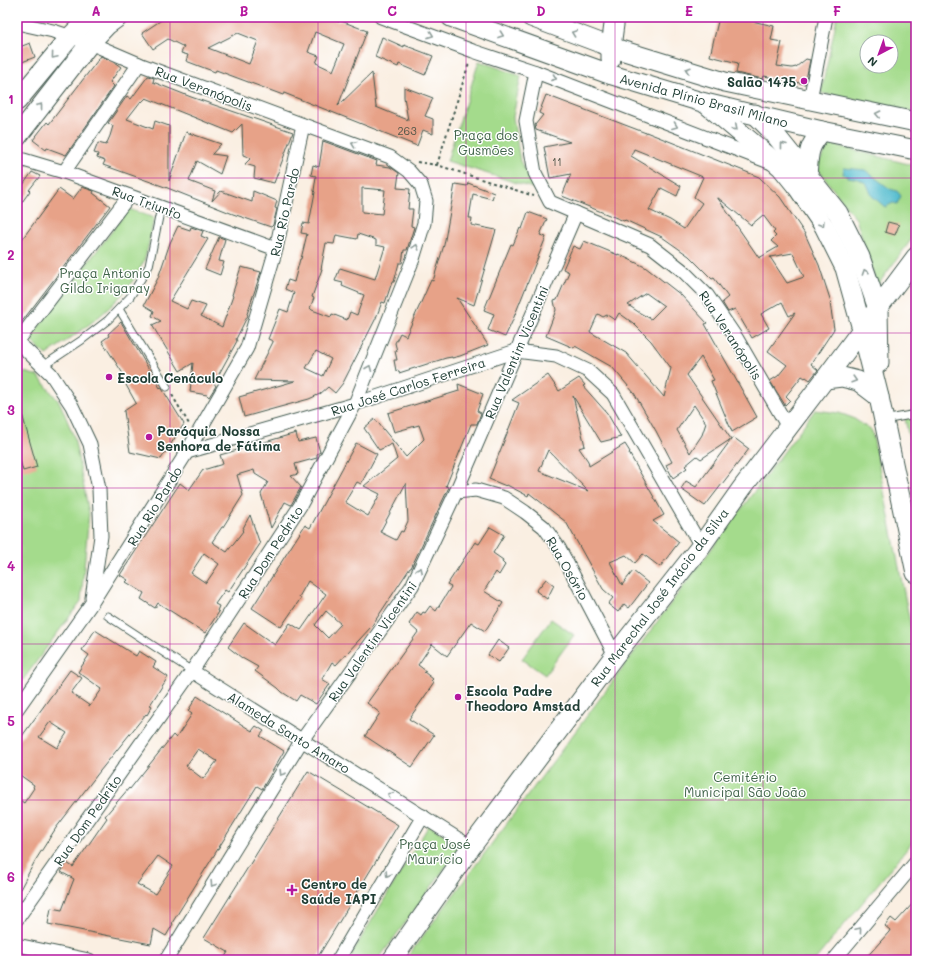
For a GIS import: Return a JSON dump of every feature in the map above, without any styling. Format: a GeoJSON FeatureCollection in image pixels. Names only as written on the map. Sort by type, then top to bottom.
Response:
{"type":"FeatureCollection","features":[{"type":"Feature","properties":{"kind":"main road"},"geometry":{"type":"LineString","coordinates":[[17,101],[71,36],[90,17]]}},
{"type":"Feature","properties":{"kind":"main road"},"geometry":{"type":"LineString","coordinates":[[17,137],[90,43],[118,17]]}},
{"type":"Feature","properties":{"kind":"main road","name":"Avenida Plínio Brasil Milano"},"geometry":{"type":"LineString","coordinates":[[451,17],[612,75],[706,103],[822,131],[916,150]]}},
{"type":"Feature","properties":{"kind":"main road","name":"Avenida Plínio Brasil Milano"},"geometry":{"type":"LineString","coordinates":[[530,17],[611,47],[725,82],[916,122]]}},
{"type":"Feature","properties":{"kind":"main road"},"geometry":{"type":"LineString","coordinates":[[612,75],[611,47],[615,17]]}},
{"type":"Feature","properties":{"kind":"main road"},"geometry":{"type":"LineString","coordinates":[[725,82],[773,132],[838,214],[860,257],[878,309],[879,397]]}},
{"type":"Feature","properties":{"kind":"main road"},"geometry":{"type":"LineString","coordinates":[[706,103],[781,167],[798,188],[824,226],[844,268],[862,329],[879,397],[916,573]]}},
{"type":"Feature","properties":{"kind":"main road"},"geometry":{"type":"LineString","coordinates":[[807,176],[809,150],[814,140],[822,131]]}},
{"type":"Feature","properties":{"kind":"main road","name":"Rua Marechal José Inácio da Silva"},"geometry":{"type":"LineString","coordinates":[[392,960],[471,846],[615,655],[701,546],[742,488],[916,257]]}},
{"type":"Feature","properties":{"kind":"main road"},"geometry":{"type":"LineString","coordinates":[[825,379],[842,377],[858,380],[879,397]]}},
{"type":"Feature","properties":{"kind":"street"},"geometry":{"type":"LineString","coordinates":[[381,17],[473,51],[536,72],[781,167]]}},
{"type":"Feature","properties":{"kind":"street"},"geometry":{"type":"LineString","coordinates":[[810,100],[826,17]]}},
{"type":"Feature","properties":{"kind":"street","name":"Rua Veranópolis"},"geometry":{"type":"LineString","coordinates":[[17,23],[54,30],[71,36],[139,64],[390,157]]}},
{"type":"Feature","properties":{"kind":"street"},"geometry":{"type":"LineString","coordinates":[[64,172],[139,64]]}},
{"type":"Feature","properties":{"kind":"street"},"geometry":{"type":"LineString","coordinates":[[536,72],[526,121],[534,173],[550,202],[576,213]]}},
{"type":"Feature","properties":{"kind":"street","name":"Rua Rio Pardo"},"geometry":{"type":"LineString","coordinates":[[17,709],[92,604],[188,452],[247,348],[276,249],[303,125]]}},
{"type":"Feature","properties":{"kind":"street","name":"Rua Dom Pedrito"},"geometry":{"type":"LineString","coordinates":[[17,919],[192,671],[300,506],[355,404],[413,259],[424,223],[426,201],[421,185],[409,170],[390,157]]}},
{"type":"Feature","properties":{"kind":"street","name":"Rua Triunfo"},"geometry":{"type":"LineString","coordinates":[[17,158],[64,172],[276,249]]}},
{"type":"Feature","properties":{"kind":"street"},"geometry":{"type":"LineString","coordinates":[[92,604],[101,536],[99,489],[90,444],[72,406],[51,374],[19,347],[129,196]]}},
{"type":"Feature","properties":{"kind":"street","name":"Rua Veranópolis"},"geometry":{"type":"LineString","coordinates":[[576,213],[650,245],[682,270],[707,295],[737,339],[788,427]]}},
{"type":"Feature","properties":{"kind":"street","name":"Rua Valentim Vicentini"},"geometry":{"type":"LineString","coordinates":[[166,960],[302,740],[412,586],[456,492],[576,213]]}},
{"type":"Feature","properties":{"kind":"street","name":"Rua José Carlos Ferreira"},"geometry":{"type":"LineString","coordinates":[[188,452],[355,404],[516,351],[556,356],[588,372],[613,394],[701,546]]}},
{"type":"Feature","properties":{"kind":"street","name":"Rua Osório"},"geometry":{"type":"LineString","coordinates":[[456,492],[476,490],[504,498],[544,527],[559,548],[615,655]]}},
{"type":"Feature","properties":{"kind":"street","name":"Alameda Santo Amaro"},"geometry":{"type":"LineString","coordinates":[[192,671],[471,846]]}},
{"type":"Feature","properties":{"kind":"street"},"geometry":{"type":"LineString","coordinates":[[338,960],[423,816]]}},
{"type":"Feature","properties":{"kind":"street"},"geometry":{"type":"LineString","coordinates":[[834,960],[916,862]]}},
{"type":"Feature","properties":{"kind":"street"},"geometry":{"type":"LineString","coordinates":[[17,945],[89,960]]}},
{"type":"Feature","properties":{"kind":"lane"},"geometry":{"type":"LineString","coordinates":[[43,366],[82,340],[108,320],[130,297],[148,266],[161,207]]}},
{"type":"Feature","properties":{"kind":"lane"},"geometry":{"type":"LineString","coordinates":[[119,309],[167,387]]}},
{"type":"Feature","properties":{"kind":"lane"},"geometry":{"type":"LineString","coordinates":[[884,420],[916,414]]}},
{"type":"Feature","properties":{"kind":"lane","name":"Alameda Santo Amaro"},"geometry":{"type":"LineString","coordinates":[[108,616],[192,671]]}},
{"type":"Feature","properties":{"kind":"path"},"geometry":{"type":"LineString","coordinates":[[910,17],[916,33]]}},
{"type":"Feature","properties":{"kind":"path"},"geometry":{"type":"LineString","coordinates":[[473,51],[437,165],[550,202]]}},
{"type":"Feature","properties":{"kind":"path"},"geometry":{"type":"LineString","coordinates":[[167,387],[196,437]]}},
{"type":"Feature","properties":{"kind":"green space"},"geometry":{"type":"Polygon","coordinates":[[[837,17],[916,17],[916,112],[821,93],[837,17]]]}},
{"type":"Feature","properties":{"kind":"green space","name":"Praça dos Gusmões"},"geometry":{"type":"Polygon","coordinates":[[[479,61],[521,76],[513,117],[520,161],[536,189],[447,161],[479,61]]]}},
{"type":"Feature","properties":{"kind":"green space"},"geometry":{"type":"Polygon","coordinates":[[[830,144],[916,166],[916,233],[877,286],[856,219],[816,167],[830,144]]]}},
{"type":"Feature","properties":{"kind":"green space","name":"Praça Antonio Gildo Irigaray"},"geometry":{"type":"Polygon","coordinates":[[[129,209],[154,218],[145,258],[135,278],[125,291],[101,315],[88,326],[46,355],[29,339],[129,209]]]}},
{"type":"Feature","properties":{"kind":"green space"},"geometry":{"type":"Polygon","coordinates":[[[17,370],[38,376],[60,403],[74,437],[89,513],[81,601],[17,688],[17,370]]]}},
{"type":"Feature","properties":{"kind":"green space","name":"Cemitério Municipal São João"},"geometry":{"type":"Polygon","coordinates":[[[815,410],[839,413],[853,418],[872,431],[916,653],[916,838],[815,960],[405,960],[815,410]]]}},
{"type":"Feature","properties":{"kind":"green space"},"geometry":{"type":"Polygon","coordinates":[[[916,415],[916,478],[905,418],[916,415]]]}},
{"type":"Feature","properties":{"kind":"green space"},"geometry":{"type":"Polygon","coordinates":[[[551,619],[574,635],[545,675],[522,659],[551,619]]]}},
{"type":"Feature","properties":{"kind":"green space","name":"Praça José Maurício"},"geometry":{"type":"Polygon","coordinates":[[[429,825],[461,846],[378,960],[348,960],[429,825]]]}},
{"type":"Feature","properties":{"kind":"water"},"geometry":{"type":"Polygon","coordinates":[[[844,168],[865,170],[890,189],[897,191],[901,196],[897,204],[893,203],[885,207],[872,196],[867,184],[859,179],[848,177],[843,174],[844,168]]]}},
{"type":"Feature","properties":{"kind":"building"},"geometry":{"type":"Polygon","coordinates":[[[166,17],[327,17],[339,22],[339,20],[367,31],[338,106],[372,73],[376,107],[408,120],[404,97],[404,87],[433,98],[425,116],[433,119],[433,134],[423,130],[417,146],[284,93],[283,95],[216,70],[215,72],[186,61],[188,55],[181,53],[184,47],[168,39],[153,49],[142,33],[166,17]],[[315,32],[308,52],[319,56],[316,63],[333,71],[344,44],[315,32]],[[238,33],[208,48],[249,64],[258,41],[238,33]]]}},
{"type":"Feature","properties":{"kind":"building"},"geometry":{"type":"Polygon","coordinates":[[[719,17],[734,17],[774,26],[771,40],[782,42],[777,66],[792,68],[796,67],[806,59],[810,60],[805,84],[764,76],[763,79],[736,73],[738,63],[710,56],[719,17]]]}},
{"type":"Feature","properties":{"kind":"building"},"geometry":{"type":"Polygon","coordinates":[[[382,37],[404,47],[404,45],[433,56],[425,75],[399,64],[398,67],[375,57],[382,37]]]}},
{"type":"Feature","properties":{"kind":"building"},"geometry":{"type":"Polygon","coordinates":[[[30,43],[35,57],[17,64],[17,48],[30,43]]]}},
{"type":"Feature","properties":{"kind":"building"},"geometry":{"type":"Polygon","coordinates":[[[101,56],[121,67],[110,82],[114,86],[66,155],[47,148],[46,150],[33,140],[47,122],[49,124],[101,56]]]}},
{"type":"Feature","properties":{"kind":"building"},"geometry":{"type":"Polygon","coordinates":[[[148,76],[154,78],[153,82],[191,97],[293,132],[274,183],[254,178],[255,167],[245,164],[251,158],[243,155],[242,124],[233,133],[146,98],[142,102],[141,101],[127,119],[153,129],[155,121],[169,126],[169,181],[186,132],[221,144],[212,154],[226,156],[220,174],[197,161],[189,181],[215,191],[212,201],[221,191],[252,202],[253,191],[277,201],[275,208],[277,209],[273,225],[271,227],[103,165],[105,161],[97,158],[98,154],[94,153],[98,143],[106,145],[110,136],[113,126],[108,123],[127,96],[131,99],[148,76]]]}},
{"type":"Feature","properties":{"kind":"building"},"geometry":{"type":"Polygon","coordinates":[[[546,95],[646,132],[759,177],[780,197],[805,234],[819,265],[831,302],[834,329],[811,364],[818,370],[810,380],[802,376],[786,396],[790,400],[785,405],[770,381],[778,376],[787,365],[768,351],[795,313],[789,316],[782,302],[761,314],[769,328],[752,338],[735,309],[728,312],[722,302],[728,297],[714,278],[712,279],[689,256],[662,237],[625,220],[624,221],[562,196],[571,174],[550,178],[544,147],[570,142],[536,130],[535,125],[543,115],[539,113],[546,95]],[[634,149],[631,156],[681,186],[677,196],[661,188],[649,210],[670,220],[684,229],[702,203],[694,197],[703,177],[634,149]],[[717,197],[759,258],[778,247],[771,241],[776,236],[773,233],[775,231],[763,215],[751,225],[717,197]],[[793,253],[770,257],[787,283],[804,277],[793,253]]]}},
{"type":"Feature","properties":{"kind":"building"},"geometry":{"type":"Polygon","coordinates":[[[323,141],[377,161],[376,165],[390,167],[399,173],[397,188],[410,189],[408,209],[413,209],[411,226],[414,227],[407,250],[404,250],[402,263],[399,263],[394,282],[392,282],[385,303],[382,302],[376,318],[343,383],[335,393],[328,387],[320,394],[309,399],[244,417],[239,397],[295,381],[254,380],[273,342],[268,339],[280,309],[288,312],[294,293],[285,289],[288,280],[294,282],[301,259],[307,234],[301,233],[303,223],[309,224],[315,192],[316,176],[311,175],[313,165],[319,167],[323,141]],[[362,188],[362,212],[382,214],[385,190],[362,188]],[[358,234],[357,239],[336,235],[334,244],[326,243],[322,269],[312,297],[314,298],[310,308],[312,310],[331,317],[332,314],[347,320],[350,312],[357,315],[364,295],[342,286],[343,283],[335,281],[340,268],[375,279],[385,247],[376,245],[376,240],[358,234]],[[316,351],[306,368],[323,376],[331,359],[316,351]]]}},
{"type":"Feature","properties":{"kind":"building"},"geometry":{"type":"Polygon","coordinates":[[[32,172],[40,176],[17,209],[17,181],[23,185],[32,172]]]}},
{"type":"Feature","properties":{"kind":"building"},"geometry":{"type":"Polygon","coordinates":[[[468,183],[494,193],[492,199],[473,194],[469,218],[472,218],[471,225],[496,230],[474,305],[457,298],[488,345],[460,356],[446,358],[399,373],[398,370],[396,371],[394,360],[397,360],[395,343],[400,333],[406,336],[431,280],[433,281],[444,245],[455,184],[467,186],[468,183]]]}},
{"type":"Feature","properties":{"kind":"building"},"geometry":{"type":"Polygon","coordinates":[[[82,187],[94,191],[93,193],[110,206],[17,328],[17,246],[59,189],[73,199],[82,187]]]}},
{"type":"Feature","properties":{"kind":"building"},"geometry":{"type":"Polygon","coordinates":[[[528,212],[547,219],[540,235],[546,237],[505,337],[488,330],[494,314],[484,310],[511,244],[513,245],[520,228],[522,229],[528,212]]]}},
{"type":"Feature","properties":{"kind":"building"},"geometry":{"type":"Polygon","coordinates":[[[888,222],[899,225],[895,235],[885,232],[888,222]]]}},
{"type":"Feature","properties":{"kind":"building"},"geometry":{"type":"Polygon","coordinates":[[[178,226],[190,230],[191,227],[203,231],[201,236],[208,239],[170,301],[187,309],[191,301],[206,306],[201,316],[222,327],[241,267],[261,272],[247,314],[248,315],[236,339],[237,341],[219,374],[221,377],[214,383],[216,386],[209,397],[207,395],[190,392],[193,363],[180,371],[152,325],[161,321],[152,316],[154,311],[144,305],[158,278],[170,243],[178,226]]]}},
{"type":"Feature","properties":{"kind":"building"},"geometry":{"type":"Polygon","coordinates":[[[219,237],[225,239],[219,261],[224,262],[220,275],[205,269],[219,237]]]}},
{"type":"Feature","properties":{"kind":"building"},"geometry":{"type":"Polygon","coordinates":[[[584,241],[618,254],[645,267],[681,295],[707,323],[705,324],[757,417],[732,432],[711,381],[714,380],[701,357],[687,375],[731,439],[701,459],[697,456],[685,466],[687,468],[673,478],[666,465],[672,462],[656,431],[634,393],[612,367],[575,346],[574,348],[546,336],[556,310],[554,301],[557,300],[569,272],[563,269],[573,246],[580,249],[584,241]],[[646,293],[628,305],[651,319],[664,306],[646,293]],[[619,313],[615,320],[607,315],[603,317],[598,314],[590,332],[626,353],[664,397],[671,368],[651,341],[633,323],[619,313]],[[694,405],[677,430],[690,453],[702,435],[706,423],[694,405]]]}},
{"type":"Feature","properties":{"kind":"building"},"geometry":{"type":"Polygon","coordinates":[[[121,322],[160,388],[161,387],[184,424],[161,459],[130,452],[124,411],[136,403],[126,385],[129,383],[102,341],[109,336],[108,334],[121,322]]]}},
{"type":"Feature","properties":{"kind":"building"},"geometry":{"type":"Polygon","coordinates":[[[548,375],[559,391],[579,378],[585,385],[583,386],[607,413],[621,437],[601,442],[573,396],[585,446],[579,448],[588,461],[589,466],[625,444],[630,452],[629,453],[664,515],[653,521],[679,542],[660,567],[643,554],[635,563],[626,555],[610,562],[622,585],[633,571],[648,583],[629,608],[624,604],[618,612],[608,604],[613,598],[603,589],[566,522],[529,493],[528,496],[507,485],[506,486],[489,479],[519,403],[512,400],[548,375]],[[548,450],[539,471],[588,491],[548,450]]]}},
{"type":"Feature","properties":{"kind":"building"},"geometry":{"type":"Polygon","coordinates":[[[458,384],[483,394],[477,411],[481,413],[477,424],[471,424],[446,486],[449,487],[411,568],[371,627],[336,665],[332,662],[322,679],[330,684],[316,704],[300,695],[296,701],[255,671],[258,667],[242,658],[228,647],[244,623],[275,645],[290,623],[301,630],[326,594],[308,581],[299,597],[301,598],[281,627],[252,608],[305,525],[310,528],[356,443],[377,454],[361,484],[357,482],[345,502],[368,516],[380,494],[364,486],[397,459],[392,444],[379,450],[364,428],[375,419],[406,457],[424,439],[419,425],[394,432],[388,413],[459,391],[458,384]],[[406,483],[380,532],[396,540],[401,531],[403,532],[408,521],[406,483]],[[326,611],[315,625],[328,638],[341,624],[326,611]]]}},
{"type":"Feature","properties":{"kind":"building"},"geometry":{"type":"Polygon","coordinates":[[[17,407],[20,407],[37,467],[23,471],[17,449],[17,407]]]}},
{"type":"Feature","properties":{"kind":"building"},"geometry":{"type":"Polygon","coordinates":[[[296,433],[298,442],[316,438],[320,452],[317,454],[317,458],[295,464],[298,474],[291,476],[301,487],[291,505],[285,502],[271,528],[261,494],[268,482],[255,474],[254,470],[237,475],[243,495],[212,542],[227,552],[243,531],[242,530],[250,515],[260,544],[228,592],[225,590],[215,604],[219,606],[217,611],[219,612],[205,633],[158,603],[155,608],[141,599],[144,593],[126,582],[128,580],[120,575],[180,483],[189,490],[203,470],[223,464],[220,455],[296,433]],[[204,553],[191,573],[206,583],[219,564],[204,553]]]}},
{"type":"Feature","properties":{"kind":"building"},"geometry":{"type":"Polygon","coordinates":[[[733,437],[749,449],[705,506],[681,489],[686,481],[696,487],[733,437]]]}},
{"type":"Feature","properties":{"kind":"building"},"geometry":{"type":"Polygon","coordinates":[[[490,527],[504,535],[493,553],[503,560],[502,562],[505,565],[499,575],[496,572],[484,591],[503,603],[485,631],[471,622],[447,656],[432,644],[418,665],[426,671],[424,672],[433,679],[431,681],[434,683],[409,719],[434,735],[412,767],[365,736],[380,713],[367,703],[418,632],[409,624],[417,612],[421,615],[423,612],[425,613],[430,606],[436,611],[451,587],[447,585],[475,542],[479,544],[490,527]]]}},
{"type":"Feature","properties":{"kind":"building"},"geometry":{"type":"Polygon","coordinates":[[[546,579],[554,585],[547,599],[536,591],[546,579]]]}},
{"type":"Feature","properties":{"kind":"building"},"geometry":{"type":"Polygon","coordinates":[[[95,630],[136,656],[139,651],[156,662],[153,667],[168,677],[150,705],[152,706],[147,715],[146,714],[100,771],[56,828],[35,861],[17,895],[17,798],[24,803],[34,788],[34,785],[17,773],[17,743],[70,670],[82,678],[71,693],[90,706],[102,689],[78,672],[89,655],[82,650],[95,630]],[[50,722],[39,737],[57,748],[67,733],[50,722]]]}},
{"type":"Feature","properties":{"kind":"building"},"geometry":{"type":"Polygon","coordinates":[[[498,640],[509,648],[499,662],[488,655],[498,640]]]}},
{"type":"Feature","properties":{"kind":"building"},"geometry":{"type":"Polygon","coordinates":[[[197,696],[252,731],[256,726],[264,731],[260,736],[284,751],[262,789],[257,786],[172,923],[173,924],[166,936],[154,929],[151,944],[48,924],[51,908],[62,910],[74,879],[61,872],[67,863],[73,867],[107,818],[105,816],[129,788],[130,789],[173,735],[176,738],[192,714],[188,711],[197,696]],[[198,749],[186,766],[203,779],[217,761],[198,749]],[[158,856],[137,884],[155,894],[173,866],[158,856]]]}},
{"type":"Feature","properties":{"kind":"building","name":"Centro de Saúde IAPI"},"geometry":{"type":"Polygon","coordinates":[[[308,771],[398,825],[316,960],[223,960],[228,952],[204,938],[308,771]]]}},
{"type":"Feature","properties":{"kind":"building"},"geometry":{"type":"Polygon","coordinates":[[[916,900],[916,960],[864,960],[889,932],[890,930],[885,926],[891,918],[896,922],[916,900]]]}},
{"type":"Feature","properties":{"kind":"place","name":"Salão 1475"},"geometry":{"type":"Point","coordinates":[804,81]}},
{"type":"Feature","properties":{"kind":"place","name":"Escola Cenáculo"},"geometry":{"type":"Point","coordinates":[109,377]}},
{"type":"Feature","properties":{"kind":"place","name":"Paróquia Nossa Senhora de Fátima"},"geometry":{"type":"Point","coordinates":[149,437]}},
{"type":"Feature","properties":{"kind":"place","name":"Escola Padre Theodoro Amstad"},"geometry":{"type":"Point","coordinates":[458,697]}},
{"type":"Feature","properties":{"kind":"place","name":"Centro de Saúde IAPI"},"geometry":{"type":"Point","coordinates":[292,890]}}]}
